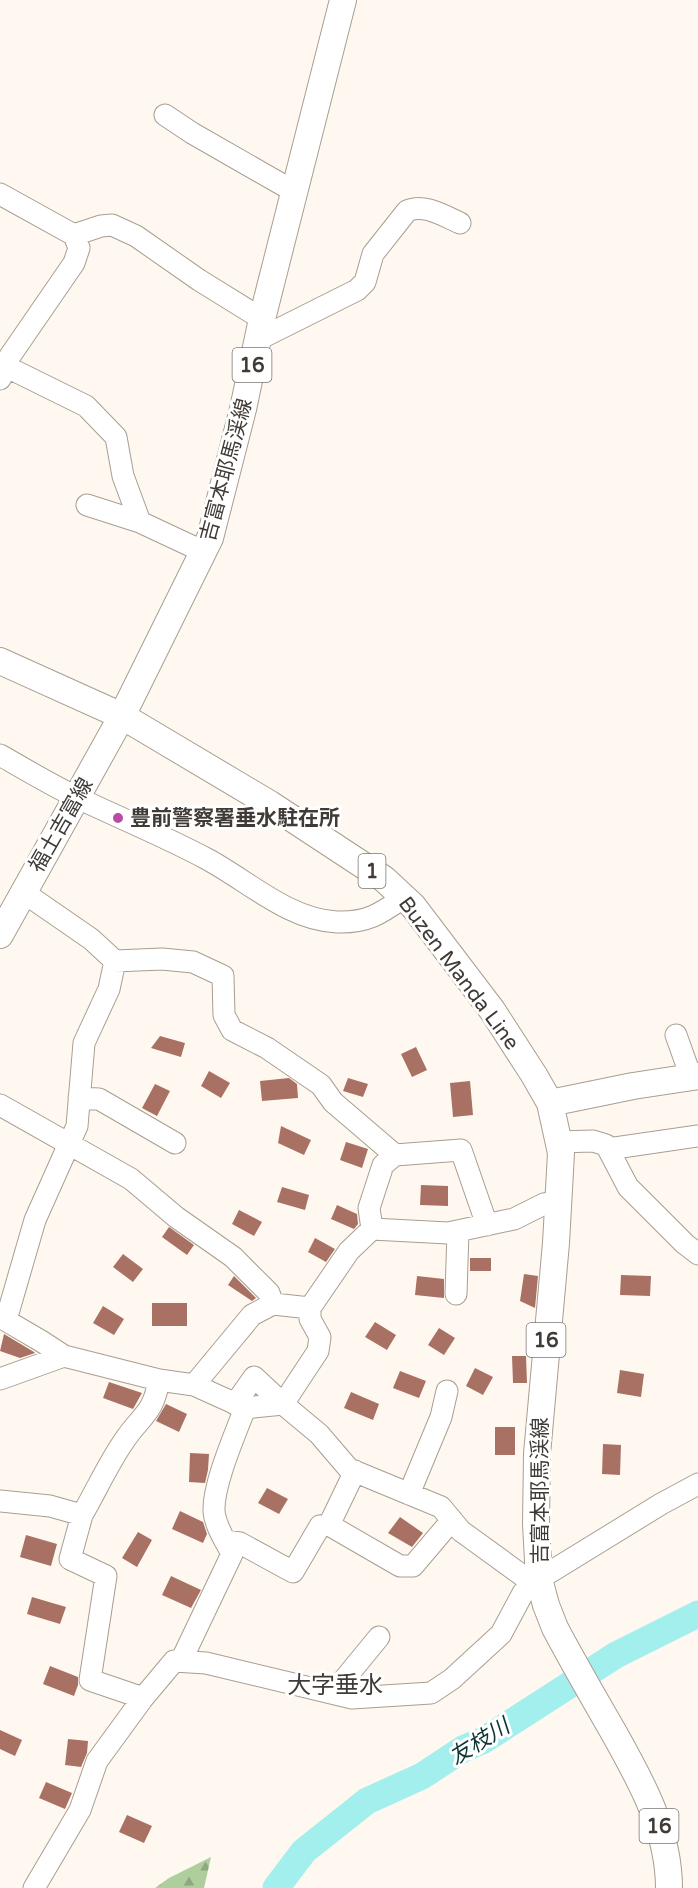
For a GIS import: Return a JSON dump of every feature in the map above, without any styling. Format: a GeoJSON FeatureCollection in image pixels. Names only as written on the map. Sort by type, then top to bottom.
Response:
{"type":"FeatureCollection","features":[{"type":"Feature","properties":{"kind":"main road","name":"吉富本耶馬渓線"},"geometry":{"type":"LineString","coordinates":[[122,716],[210,538],[343,0]]}},
{"type":"Feature","properties":{"kind":"main road","name":"Buzen Manda Line"},"geometry":{"type":"LineString","coordinates":[[0,661],[122,716],[270,804],[384,879],[413,906],[492,1010],[550,1103]]}},
{"type":"Feature","properties":{"kind":"main road","name":"福土吉富線"},"geometry":{"type":"LineString","coordinates":[[0,935],[122,716]]}},
{"type":"Feature","properties":{"kind":"main road"},"geometry":{"type":"LineString","coordinates":[[550,1103],[694,1076]]}},
{"type":"Feature","properties":{"kind":"main road","name":"吉富本耶馬渓線"},"geometry":{"type":"LineString","coordinates":[[550,1103],[561,1153],[537,1454],[536,1524],[539,1579],[555,1628],[634,1769],[659,1824],[668,1863],[669,1888]]}},
{"type":"Feature","properties":{"kind":"street"},"geometry":{"type":"LineString","coordinates":[[165,115],[295,192]]}},
{"type":"Feature","properties":{"kind":"street"},"geometry":{"type":"LineString","coordinates":[[0,194],[74,235],[79,248],[74,263],[10,356],[4,373],[86,406],[116,437],[123,476],[140,522]]}},
{"type":"Feature","properties":{"kind":"street"},"geometry":{"type":"LineString","coordinates":[[74,235],[101,226],[112,225],[136,236],[199,280],[260,329],[357,290],[365,282],[373,254],[407,211],[414,208],[427,210],[460,223]]}},
{"type":"Feature","properties":{"kind":"street"},"geometry":{"type":"LineString","coordinates":[[87,505],[140,522],[204,552]]}},
{"type":"Feature","properties":{"kind":"street"},"geometry":{"type":"LineString","coordinates":[[0,755],[77,798],[207,859],[289,908],[311,916],[336,922],[360,921],[380,915],[403,897]]}},
{"type":"Feature","properties":{"kind":"street"},"geometry":{"type":"LineString","coordinates":[[22,892],[91,939],[115,961],[162,958],[193,962],[223,976],[224,1015],[232,1030],[267,1048],[321,1085],[333,1102],[394,1155]]}},
{"type":"Feature","properties":{"kind":"street"},"geometry":{"type":"LineString","coordinates":[[115,961],[109,989],[84,1043],[77,1126],[35,1220],[3,1318],[64,1356],[159,1380],[194,1385],[240,1406],[283,1404]]}},
{"type":"Feature","properties":{"kind":"street"},"geometry":{"type":"LineString","coordinates":[[676,1035],[694,1076]]}},
{"type":"Feature","properties":{"kind":"street"},"geometry":{"type":"LineString","coordinates":[[79,1098],[99,1099],[175,1143]]}},
{"type":"Feature","properties":{"kind":"street"},"geometry":{"type":"LineString","coordinates":[[0,1105],[131,1179],[176,1217],[233,1257],[269,1293],[273,1304]]}},
{"type":"Feature","properties":{"kind":"street"},"geometry":{"type":"LineString","coordinates":[[608,1149],[698,1136]]}},
{"type":"Feature","properties":{"kind":"street"},"geometry":{"type":"LineString","coordinates":[[558,1142],[593,1141],[606,1145],[628,1187],[698,1254]]}},
{"type":"Feature","properties":{"kind":"street"},"geometry":{"type":"LineString","coordinates":[[372,1229],[369,1208],[383,1165],[394,1155],[461,1150],[487,1224]]}},
{"type":"Feature","properties":{"kind":"street"},"geometry":{"type":"LineString","coordinates":[[283,1404],[318,1351],[320,1337],[310,1319],[310,1308],[350,1251],[372,1229],[448,1233],[514,1219],[544,1204],[558,1202]]}},
{"type":"Feature","properties":{"kind":"street"},"geometry":{"type":"LineString","coordinates":[[456,1294],[458,1231]]}},
{"type":"Feature","properties":{"kind":"street"},"geometry":{"type":"LineString","coordinates":[[194,1385],[252,1315],[273,1304],[310,1308]]}},
{"type":"Feature","properties":{"kind":"street"},"geometry":{"type":"LineString","coordinates":[[0,1379],[64,1356]]}},
{"type":"Feature","properties":{"kind":"street"},"geometry":{"type":"LineString","coordinates":[[181,1661],[232,1554],[218,1527],[214,1510],[220,1476],[240,1406],[254,1377],[320,1434],[349,1469],[441,1507],[461,1531],[523,1576],[539,1579]]}},
{"type":"Feature","properties":{"kind":"street"},"geometry":{"type":"LineString","coordinates":[[143,1698],[90,1680],[106,1576],[70,1559],[82,1515],[125,1439],[148,1414],[156,1397],[159,1380]]}},
{"type":"Feature","properties":{"kind":"street"},"geometry":{"type":"LineString","coordinates":[[409,1494],[441,1417],[447,1391]]}},
{"type":"Feature","properties":{"kind":"street"},"geometry":{"type":"LineString","coordinates":[[329,1525],[355,1471]]}},
{"type":"Feature","properties":{"kind":"street"},"geometry":{"type":"LineString","coordinates":[[34,1888],[80,1810],[98,1761],[143,1698],[174,1660],[206,1663],[352,1698],[432,1693],[452,1679],[501,1634],[523,1593],[539,1579],[661,1504],[698,1484]]}},
{"type":"Feature","properties":{"kind":"street"},"geometry":{"type":"LineString","coordinates":[[0,1502],[50,1506],[82,1515]]}},
{"type":"Feature","properties":{"kind":"street"},"geometry":{"type":"LineString","coordinates":[[225,1540],[240,1543],[293,1572],[320,1526],[329,1525],[399,1566],[413,1566],[452,1520]]}},
{"type":"Feature","properties":{"kind":"street"},"geometry":{"type":"LineString","coordinates":[[333,1693],[379,1637]]}},
{"type":"Feature","properties":{"kind":"green space"},"geometry":{"type":"Polygon","coordinates":[[[211,1857],[204,1888],[155,1888],[169,1878],[211,1857]]]}},
{"type":"Feature","properties":{"kind":"building"},"geometry":{"type":"Polygon","coordinates":[[[160,1036],[185,1043],[181,1057],[151,1048],[160,1036]]]}},
{"type":"Feature","properties":{"kind":"building"},"geometry":{"type":"Polygon","coordinates":[[[416,1047],[427,1070],[412,1077],[401,1054],[416,1047]]]}},
{"type":"Feature","properties":{"kind":"building"},"geometry":{"type":"Polygon","coordinates":[[[209,1071],[230,1083],[221,1098],[201,1086],[209,1071]]]}},
{"type":"Feature","properties":{"kind":"building"},"geometry":{"type":"Polygon","coordinates":[[[289,1078],[297,1084],[298,1098],[262,1101],[260,1081],[289,1078]]]}},
{"type":"Feature","properties":{"kind":"building"},"geometry":{"type":"Polygon","coordinates":[[[348,1078],[368,1084],[363,1097],[343,1091],[348,1078]]]}},
{"type":"Feature","properties":{"kind":"building"},"geometry":{"type":"Polygon","coordinates":[[[470,1081],[473,1115],[453,1117],[450,1083],[470,1081]]]}},
{"type":"Feature","properties":{"kind":"building"},"geometry":{"type":"Polygon","coordinates":[[[155,1084],[170,1091],[157,1116],[142,1108],[155,1084]]]}},
{"type":"Feature","properties":{"kind":"building"},"geometry":{"type":"Polygon","coordinates":[[[281,1126],[311,1140],[304,1155],[278,1143],[281,1126]]]}},
{"type":"Feature","properties":{"kind":"building"},"geometry":{"type":"Polygon","coordinates":[[[346,1142],[368,1149],[362,1168],[340,1160],[346,1142]]]}},
{"type":"Feature","properties":{"kind":"building"},"geometry":{"type":"Polygon","coordinates":[[[421,1185],[448,1186],[448,1206],[420,1205],[421,1185]]]}},
{"type":"Feature","properties":{"kind":"building"},"geometry":{"type":"Polygon","coordinates":[[[282,1187],[309,1195],[305,1210],[277,1202],[282,1187]]]}},
{"type":"Feature","properties":{"kind":"building"},"geometry":{"type":"Polygon","coordinates":[[[337,1205],[357,1214],[358,1224],[354,1229],[331,1219],[337,1205]]]}},
{"type":"Feature","properties":{"kind":"building"},"geometry":{"type":"Polygon","coordinates":[[[239,1210],[262,1222],[254,1236],[232,1224],[239,1210]]]}},
{"type":"Feature","properties":{"kind":"building"},"geometry":{"type":"Polygon","coordinates":[[[169,1227],[194,1245],[187,1255],[162,1237],[169,1227]]]}},
{"type":"Feature","properties":{"kind":"building"},"geometry":{"type":"Polygon","coordinates":[[[315,1238],[335,1249],[326,1262],[308,1252],[315,1238]]]}},
{"type":"Feature","properties":{"kind":"building"},"geometry":{"type":"Polygon","coordinates":[[[123,1254],[143,1269],[133,1282],[113,1267],[123,1254]]]}},
{"type":"Feature","properties":{"kind":"building"},"geometry":{"type":"Polygon","coordinates":[[[470,1258],[491,1258],[491,1271],[470,1271],[470,1258]]]}},
{"type":"Feature","properties":{"kind":"building"},"geometry":{"type":"Polygon","coordinates":[[[524,1274],[538,1276],[535,1308],[520,1301],[524,1274]]]}},
{"type":"Feature","properties":{"kind":"building"},"geometry":{"type":"Polygon","coordinates":[[[621,1275],[651,1276],[650,1296],[620,1295],[621,1275]]]}},
{"type":"Feature","properties":{"kind":"building"},"geometry":{"type":"Polygon","coordinates":[[[234,1276],[256,1298],[252,1301],[228,1285],[234,1276]]]}},
{"type":"Feature","properties":{"kind":"building"},"geometry":{"type":"Polygon","coordinates":[[[417,1276],[444,1279],[444,1298],[415,1295],[417,1276]]]}},
{"type":"Feature","properties":{"kind":"building"},"geometry":{"type":"Polygon","coordinates":[[[152,1303],[187,1303],[187,1326],[152,1326],[152,1303]]]}},
{"type":"Feature","properties":{"kind":"building"},"geometry":{"type":"Polygon","coordinates":[[[103,1306],[124,1319],[114,1335],[93,1323],[103,1306]]]}},
{"type":"Feature","properties":{"kind":"building"},"geometry":{"type":"Polygon","coordinates":[[[375,1322],[396,1335],[387,1350],[365,1337],[375,1322]]]}},
{"type":"Feature","properties":{"kind":"building"},"geometry":{"type":"Polygon","coordinates":[[[439,1328],[455,1338],[444,1355],[428,1345],[439,1328]]]}},
{"type":"Feature","properties":{"kind":"building"},"geometry":{"type":"Polygon","coordinates":[[[4,1334],[35,1353],[20,1358],[0,1351],[4,1334]]]}},
{"type":"Feature","properties":{"kind":"building"},"geometry":{"type":"Polygon","coordinates":[[[512,1356],[526,1356],[527,1383],[513,1383],[512,1356]]]}},
{"type":"Feature","properties":{"kind":"building"},"geometry":{"type":"Polygon","coordinates":[[[475,1368],[493,1377],[483,1395],[466,1386],[475,1368]]]}},
{"type":"Feature","properties":{"kind":"building"},"geometry":{"type":"Polygon","coordinates":[[[620,1370],[644,1374],[641,1397],[617,1393],[620,1370]]]}},
{"type":"Feature","properties":{"kind":"building"},"geometry":{"type":"Polygon","coordinates":[[[400,1371],[426,1381],[419,1398],[393,1388],[400,1371]]]}},
{"type":"Feature","properties":{"kind":"building"},"geometry":{"type":"Polygon","coordinates":[[[109,1382],[142,1393],[133,1409],[103,1398],[109,1382]]]}},
{"type":"Feature","properties":{"kind":"building"},"geometry":{"type":"Polygon","coordinates":[[[351,1392],[379,1404],[373,1420],[344,1408],[351,1392]]]}},
{"type":"Feature","properties":{"kind":"building"},"geometry":{"type":"Polygon","coordinates":[[[166,1404],[187,1414],[179,1432],[156,1421],[166,1404]]]}},
{"type":"Feature","properties":{"kind":"building"},"geometry":{"type":"Polygon","coordinates":[[[495,1427],[515,1427],[515,1455],[495,1455],[495,1427]]]}},
{"type":"Feature","properties":{"kind":"building"},"geometry":{"type":"Polygon","coordinates":[[[603,1444],[621,1445],[620,1475],[602,1474],[603,1444]]]}},
{"type":"Feature","properties":{"kind":"building"},"geometry":{"type":"Polygon","coordinates":[[[190,1453],[209,1454],[205,1483],[189,1482],[190,1453]]]}},
{"type":"Feature","properties":{"kind":"building"},"geometry":{"type":"Polygon","coordinates":[[[267,1488],[288,1499],[279,1514],[258,1503],[267,1488]]]}},
{"type":"Feature","properties":{"kind":"building"},"geometry":{"type":"Polygon","coordinates":[[[180,1511],[203,1522],[207,1534],[203,1543],[172,1529],[180,1511]]]}},
{"type":"Feature","properties":{"kind":"building"},"geometry":{"type":"Polygon","coordinates":[[[400,1517],[423,1533],[412,1547],[388,1533],[400,1517]]]}},
{"type":"Feature","properties":{"kind":"building"},"geometry":{"type":"Polygon","coordinates":[[[138,1532],[152,1540],[137,1567],[122,1558],[138,1532]]]}},
{"type":"Feature","properties":{"kind":"building"},"geometry":{"type":"Polygon","coordinates":[[[26,1535],[57,1544],[51,1566],[20,1557],[26,1535]]]}},
{"type":"Feature","properties":{"kind":"building"},"geometry":{"type":"Polygon","coordinates":[[[171,1576],[201,1590],[191,1608],[162,1595],[171,1576]]]}},
{"type":"Feature","properties":{"kind":"building"},"geometry":{"type":"Polygon","coordinates":[[[32,1597],[66,1607],[60,1624],[27,1614],[32,1597]]]}},
{"type":"Feature","properties":{"kind":"building"},"geometry":{"type":"Polygon","coordinates":[[[50,1666],[78,1677],[74,1696],[43,1684],[50,1666]]]}},
{"type":"Feature","properties":{"kind":"building"},"geometry":{"type":"Polygon","coordinates":[[[0,1730],[22,1740],[15,1756],[0,1749],[0,1730]]]}},
{"type":"Feature","properties":{"kind":"building"},"geometry":{"type":"Polygon","coordinates":[[[68,1739],[88,1741],[87,1753],[81,1767],[65,1765],[68,1739]]]}},
{"type":"Feature","properties":{"kind":"building"},"geometry":{"type":"Polygon","coordinates":[[[46,1782],[72,1793],[65,1809],[39,1798],[46,1782]]]}},
{"type":"Feature","properties":{"kind":"building"},"geometry":{"type":"Polygon","coordinates":[[[127,1815],[152,1826],[144,1843],[119,1832],[127,1815]]]}},
{"type":"Feature","properties":{"kind":"waterway","name":"友枝川"},"geometry":{"type":"LineString","coordinates":[[276,1888],[304,1851],[367,1801],[422,1776],[463,1749],[484,1740],[616,1655],[698,1614]]}},
{"type":"Feature","properties":{"kind":"place","name":"豊前警察署垂水駐在所"},"geometry":{"type":"Point","coordinates":[118,818]}},
{"type":"Feature","properties":{"kind":"district","name":"大字垂水"},"geometry":{"type":"Point","coordinates":[335,1685]}}]}
